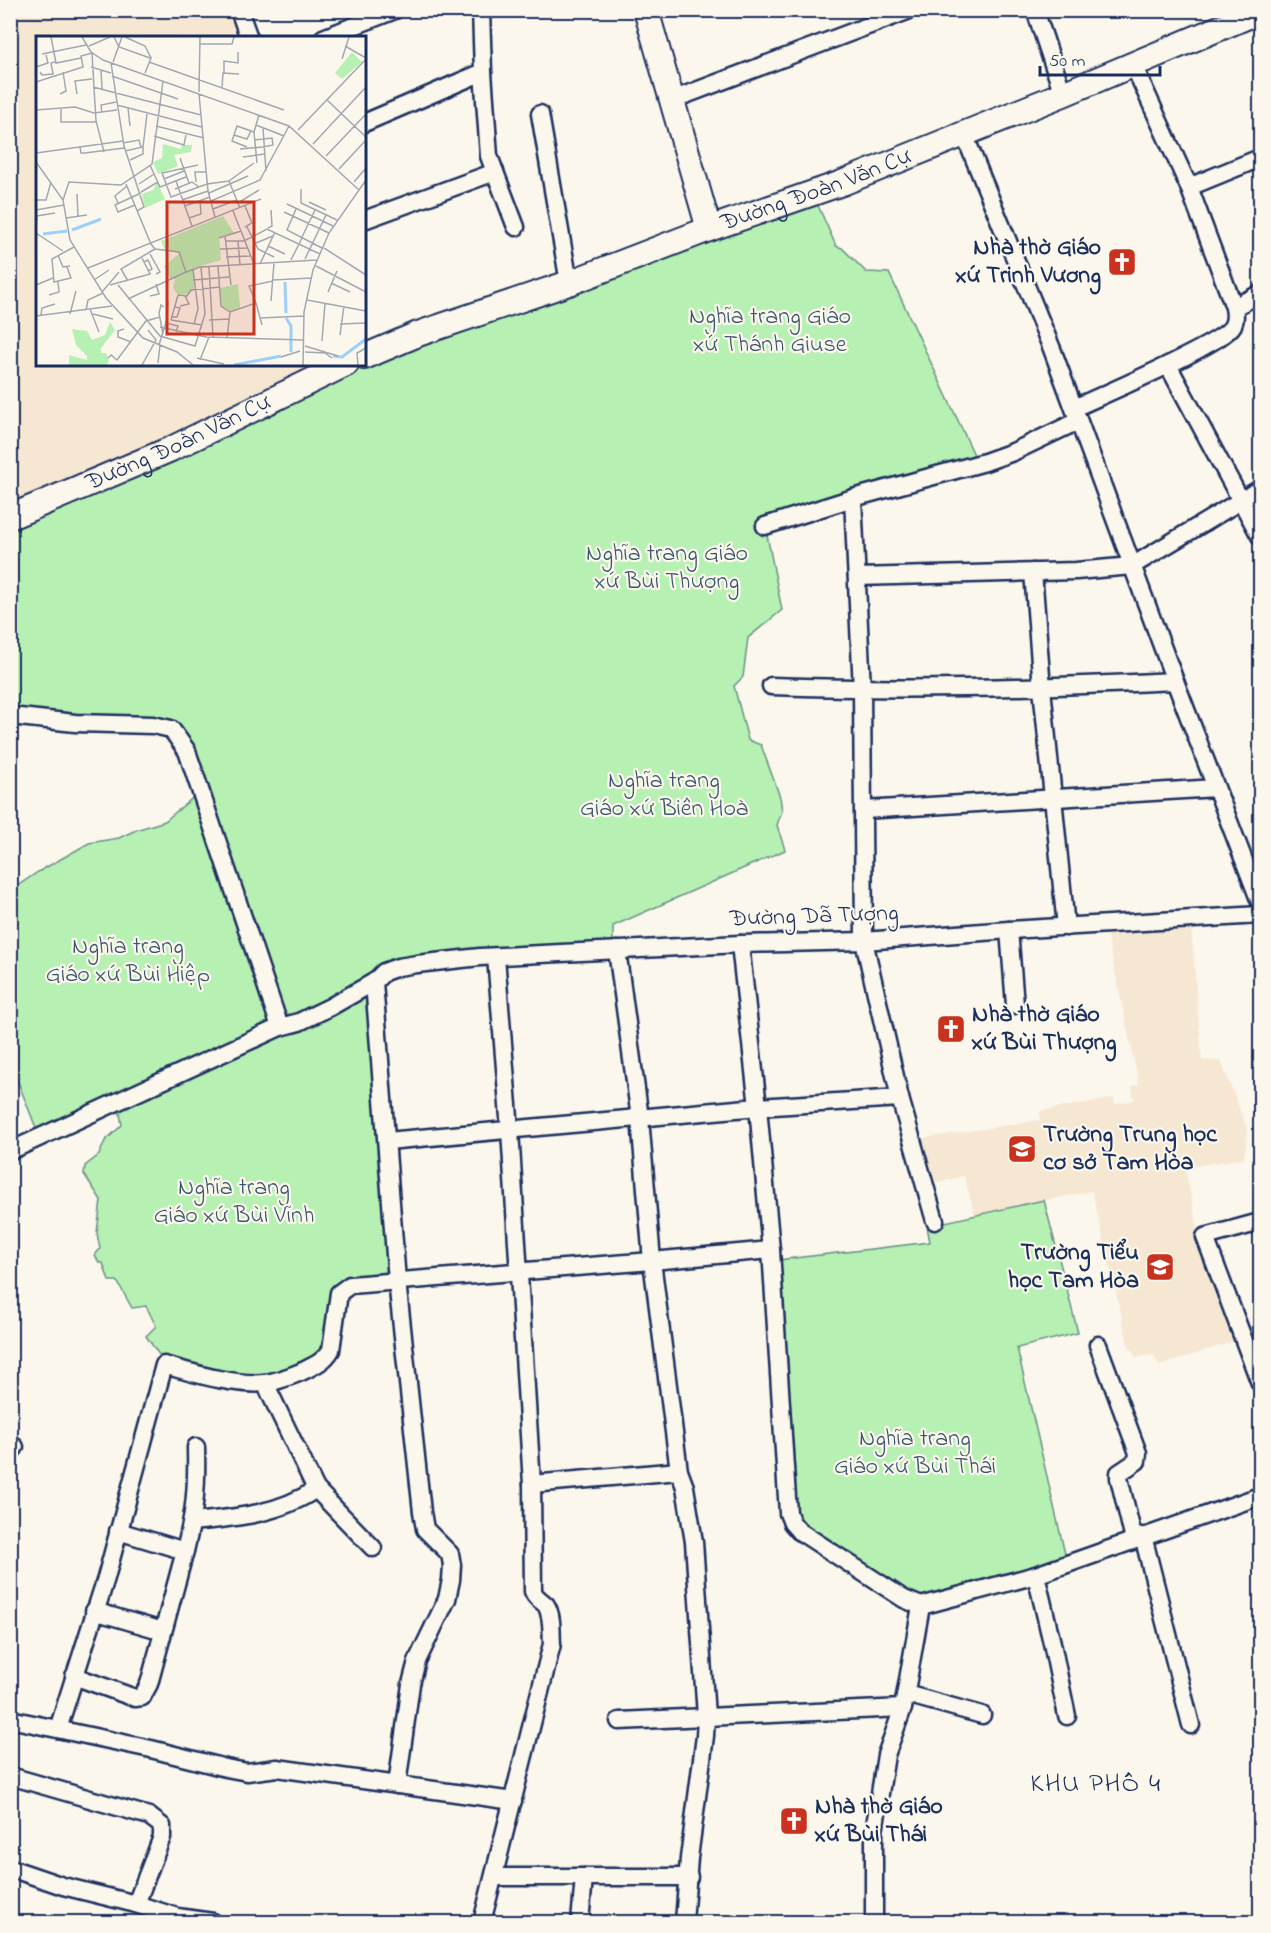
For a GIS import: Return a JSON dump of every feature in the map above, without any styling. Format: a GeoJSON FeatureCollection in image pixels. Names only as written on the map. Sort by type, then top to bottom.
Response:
{"type":"FeatureCollection","features":[{"type":"Feature","properties":{"kind":"street"},"geometry":{"type":"LineString","coordinates":[[239,10],[248,36]]}},
{"type":"Feature","properties":{"kind":"street"},"geometry":{"type":"LineString","coordinates":[[328,36],[395,10]]}},
{"type":"Feature","properties":{"kind":"street"},"geometry":{"type":"LineString","coordinates":[[482,10],[483,72],[489,156],[516,226]]}},
{"type":"Feature","properties":{"kind":"street"},"geometry":{"type":"LineString","coordinates":[[646,10],[709,230]]}},
{"type":"Feature","properties":{"kind":"street"},"geometry":{"type":"LineString","coordinates":[[672,100],[910,10]]}},
{"type":"Feature","properties":{"kind":"street"},"geometry":{"type":"LineString","coordinates":[[1037,11],[1063,94]]}},
{"type":"Feature","properties":{"kind":"street","name":"Đường Đoàn Văn Cự"},"geometry":{"type":"LineString","coordinates":[[366,356],[418,334],[569,283],[842,183],[1260,11]]}},
{"type":"Feature","properties":{"kind":"street"},"geometry":{"type":"LineString","coordinates":[[765,526],[853,498],[986,462],[1013,452],[1076,414],[1220,337],[1233,327],[1234,307],[1189,187],[1133,64]]}},
{"type":"Feature","properties":{"kind":"street"},"geometry":{"type":"LineString","coordinates":[[366,122],[483,72]]}},
{"type":"Feature","properties":{"kind":"street"},"geometry":{"type":"LineString","coordinates":[[540,114],[569,283]]}},
{"type":"Feature","properties":{"kind":"street"},"geometry":{"type":"LineString","coordinates":[[964,134],[1076,414],[1260,902]]}},
{"type":"Feature","properties":{"kind":"street"},"geometry":{"type":"LineString","coordinates":[[1189,187],[1260,158]]}},
{"type":"Feature","properties":{"kind":"street"},"geometry":{"type":"LineString","coordinates":[[366,219],[495,172]]}},
{"type":"Feature","properties":{"kind":"street"},"geometry":{"type":"LineString","coordinates":[[1234,307],[1260,294]]}},
{"type":"Feature","properties":{"kind":"street"},"geometry":{"type":"LineString","coordinates":[[1168,365],[1260,536]]}},
{"type":"Feature","properties":{"kind":"street","name":"Đường Đoàn Văn Cự"},"geometry":{"type":"LineString","coordinates":[[10,517],[171,448],[343,366]]}},
{"type":"Feature","properties":{"kind":"street"},"geometry":{"type":"LineString","coordinates":[[857,577],[1034,572],[1132,566],[1260,489]]}},
{"type":"Feature","properties":{"kind":"street"},"geometry":{"type":"LineString","coordinates":[[853,498],[862,690],[864,941],[900,1098],[935,1221]]}},
{"type":"Feature","properties":{"kind":"street"},"geometry":{"type":"LineString","coordinates":[[1034,572],[1042,688],[1066,927]]}},
{"type":"Feature","properties":{"kind":"street"},"geometry":{"type":"LineString","coordinates":[[771,686],[862,690],[1042,688],[1175,681]]}},
{"type":"Feature","properties":{"kind":"street"},"geometry":{"type":"LineString","coordinates":[[10,716],[75,723],[153,725],[171,729],[188,751],[280,1027]]}},
{"type":"Feature","properties":{"kind":"street"},"geometry":{"type":"LineString","coordinates":[[864,810],[1053,800],[1216,788]]}},
{"type":"Feature","properties":{"kind":"street","name":"Đường Dã Tượng"},"geometry":{"type":"LineString","coordinates":[[10,1151],[280,1027],[314,1016],[374,982],[384,972],[398,967],[496,957],[740,944],[864,941],[1260,915]]}},
{"type":"Feature","properties":{"kind":"street"},"geometry":{"type":"LineString","coordinates":[[1009,930],[1015,1005]]}},
{"type":"Feature","properties":{"kind":"street"},"geometry":{"type":"LineString","coordinates":[[740,944],[771,1250],[789,1513],[792,1523],[799,1531],[904,1599],[921,1606],[1036,1575],[1260,1496]]}},
{"type":"Feature","properties":{"kind":"street"},"geometry":{"type":"LineString","coordinates":[[617,950],[640,1118],[652,1262],[679,1472],[685,1487],[694,1542],[706,1716],[689,1858],[684,1923]]}},
{"type":"Feature","properties":{"kind":"street"},"geometry":{"type":"LineString","coordinates":[[482,1923],[552,1644],[549,1611],[533,1591],[532,1484],[510,1130],[496,957]]}},
{"type":"Feature","properties":{"kind":"street"},"geometry":{"type":"LineString","coordinates":[[374,982],[397,1281],[425,1529],[450,1554],[452,1565],[447,1599],[417,1661],[411,1684],[397,1785]]}},
{"type":"Feature","properties":{"kind":"street"},"geometry":{"type":"LineString","coordinates":[[387,1141],[758,1107],[900,1098]]}},
{"type":"Feature","properties":{"kind":"street"},"geometry":{"type":"LineString","coordinates":[[1260,1222],[1205,1237],[1230,1307],[1254,1343],[1260,1383]]}},
{"type":"Feature","properties":{"kind":"street"},"geometry":{"type":"LineString","coordinates":[[58,1729],[118,1531],[164,1365],[223,1380],[266,1383],[317,1365],[327,1357],[331,1350],[339,1293],[350,1285],[518,1270],[652,1262],[771,1250]]}},
{"type":"Feature","properties":{"kind":"street"},"geometry":{"type":"LineString","coordinates":[[1098,1345],[1138,1453],[1137,1461],[1119,1473],[1119,1478],[1191,1725]]}},
{"type":"Feature","properties":{"kind":"street"},"geometry":{"type":"LineString","coordinates":[[266,1383],[316,1489],[373,1548]]}},
{"type":"Feature","properties":{"kind":"street"},"geometry":{"type":"LineString","coordinates":[[75,1676],[129,1697],[142,1697],[149,1684],[192,1522],[197,1488],[196,1447]]}},
{"type":"Feature","properties":{"kind":"street"},"geometry":{"type":"LineString","coordinates":[[532,1484],[679,1472]]}},
{"type":"Feature","properties":{"kind":"street"},"geometry":{"type":"LineString","coordinates":[[192,1522],[249,1516],[296,1500],[316,1489]]}},
{"type":"Feature","properties":{"kind":"street"},"geometry":{"type":"LineString","coordinates":[[118,1531],[185,1551]]}},
{"type":"Feature","properties":{"kind":"street"},"geometry":{"type":"LineString","coordinates":[[1036,1575],[1067,1716]]}},
{"type":"Feature","properties":{"kind":"street"},"geometry":{"type":"LineString","coordinates":[[874,1923],[874,1832],[886,1755],[905,1701],[921,1606]]}},
{"type":"Feature","properties":{"kind":"street"},"geometry":{"type":"LineString","coordinates":[[94,1611],[163,1631]]}},
{"type":"Feature","properties":{"kind":"street"},"geometry":{"type":"LineString","coordinates":[[619,1721],[905,1701],[982,1714]]}},
{"type":"Feature","properties":{"kind":"street"},"geometry":{"type":"LineString","coordinates":[[10,1719],[247,1772],[277,1768],[513,1801]]}},
{"type":"Feature","properties":{"kind":"street"},"geometry":{"type":"LineString","coordinates":[[10,1776],[149,1816],[162,1826],[162,1837],[136,1904]]}},
{"type":"Feature","properties":{"kind":"street"},"geometry":{"type":"LineString","coordinates":[[10,1868],[63,1886],[136,1904],[189,1921],[213,1923]]}},
{"type":"Feature","properties":{"kind":"street"},"geometry":{"type":"LineString","coordinates":[[495,1876],[689,1876]]}},
{"type":"Feature","properties":{"kind":"street"},"geometry":{"type":"LineString","coordinates":[[580,1923],[584,1876]]}},
{"type":"Feature","properties":{"kind":"shaded area"},"geometry":{"type":"Polygon","coordinates":[[[11,11],[230,11],[241,36],[36,36],[36,366],[319,366],[240,405],[11,507],[11,11]]]}},
{"type":"Feature","properties":{"kind":"shaded area"},"geometry":{"type":"Polygon","coordinates":[[[1191,925],[1202,1060],[1221,1061],[1248,1131],[1244,1158],[1185,1168],[1201,1243],[1238,1340],[1159,1366],[1154,1355],[1136,1357],[1128,1344],[1092,1191],[975,1215],[964,1176],[931,1184],[918,1139],[1040,1120],[1040,1111],[1114,1098],[1115,1104],[1134,1100],[1132,1087],[1139,1084],[1106,930],[1191,925]]]}},
{"type":"Feature","properties":{"kind":"green space"},"geometry":{"type":"Polygon","coordinates":[[[816,201],[836,246],[842,248],[866,272],[889,273],[976,459],[764,520],[782,610],[748,638],[743,677],[734,686],[748,740],[761,745],[780,797],[782,811],[777,825],[785,850],[613,926],[613,944],[396,962],[332,1000],[284,1020],[184,734],[71,717],[11,711],[11,527],[421,342],[816,201]]]}},
{"type":"Feature","properties":{"kind":"green space","name":"Nghĩa trang Giáo xứ Bùi Hiệp"},"geometry":{"type":"Polygon","coordinates":[[[196,795],[273,1024],[38,1133],[11,1064],[10,891],[89,843],[119,838],[165,821],[196,795]]]}},
{"type":"Feature","properties":{"kind":"green space","name":"Nghĩa trang Giáo xứ Bùi Vĩnh"},"geometry":{"type":"Polygon","coordinates":[[[369,991],[391,1276],[350,1279],[326,1348],[313,1360],[265,1377],[225,1375],[162,1359],[146,1336],[156,1326],[146,1306],[132,1308],[117,1281],[109,1281],[103,1263],[99,1263],[95,1255],[100,1249],[97,1233],[101,1200],[84,1174],[85,1166],[99,1155],[105,1141],[122,1125],[119,1108],[369,991]]]}},
{"type":"Feature","properties":{"kind":"green space","name":"Nghĩa trang Giáo xứ Bùi Thái"},"geometry":{"type":"Polygon","coordinates":[[[1044,1200],[1078,1333],[1017,1348],[1066,1558],[920,1600],[798,1520],[795,1506],[778,1260],[930,1242],[927,1226],[1044,1200]]]}},
{"type":"Feature","properties":{"kind":"place","name":"Nhà thờ Giáo xứ Trinh Vương"},"geometry":{"type":"Point","coordinates":[1122,262]}},
{"type":"Feature","properties":{"kind":"place","name":"Nhà thờ Giáo xứ Bùi Thượng"},"geometry":{"type":"Point","coordinates":[951,1029]}},
{"type":"Feature","properties":{"kind":"place","name":"Trường Trung học cơ sở Tam Hòa"},"geometry":{"type":"Point","coordinates":[1022,1149]}},
{"type":"Feature","properties":{"kind":"place","name":"Trường Tiểu học Tam Hòa"},"geometry":{"type":"Point","coordinates":[1160,1267]}},
{"type":"Feature","properties":{"kind":"place","name":"Nhà thờ Giáo xứ Bùi Thái"},"geometry":{"type":"Point","coordinates":[794,1821]}},
{"type":"Feature","properties":{"kind":"district","name":"KHU PHỐ 4"},"geometry":{"type":"Point","coordinates":[1096,1784]}},
{"type":"Feature","properties":{"kind":"park label","name":"Nghĩa trang Giáo xứ Thánh Giuse"},"geometry":{"type":"Point","coordinates":[770,331]}},
{"type":"Feature","properties":{"kind":"park label","name":"Nghĩa trang Giáo xứ Bùi Thượng"},"geometry":{"type":"Point","coordinates":[667,568]}},
{"type":"Feature","properties":{"kind":"park label","name":"Nghĩa trang Giáo xứ Biên Hoà"},"geometry":{"type":"Point","coordinates":[664,795]}}]}
